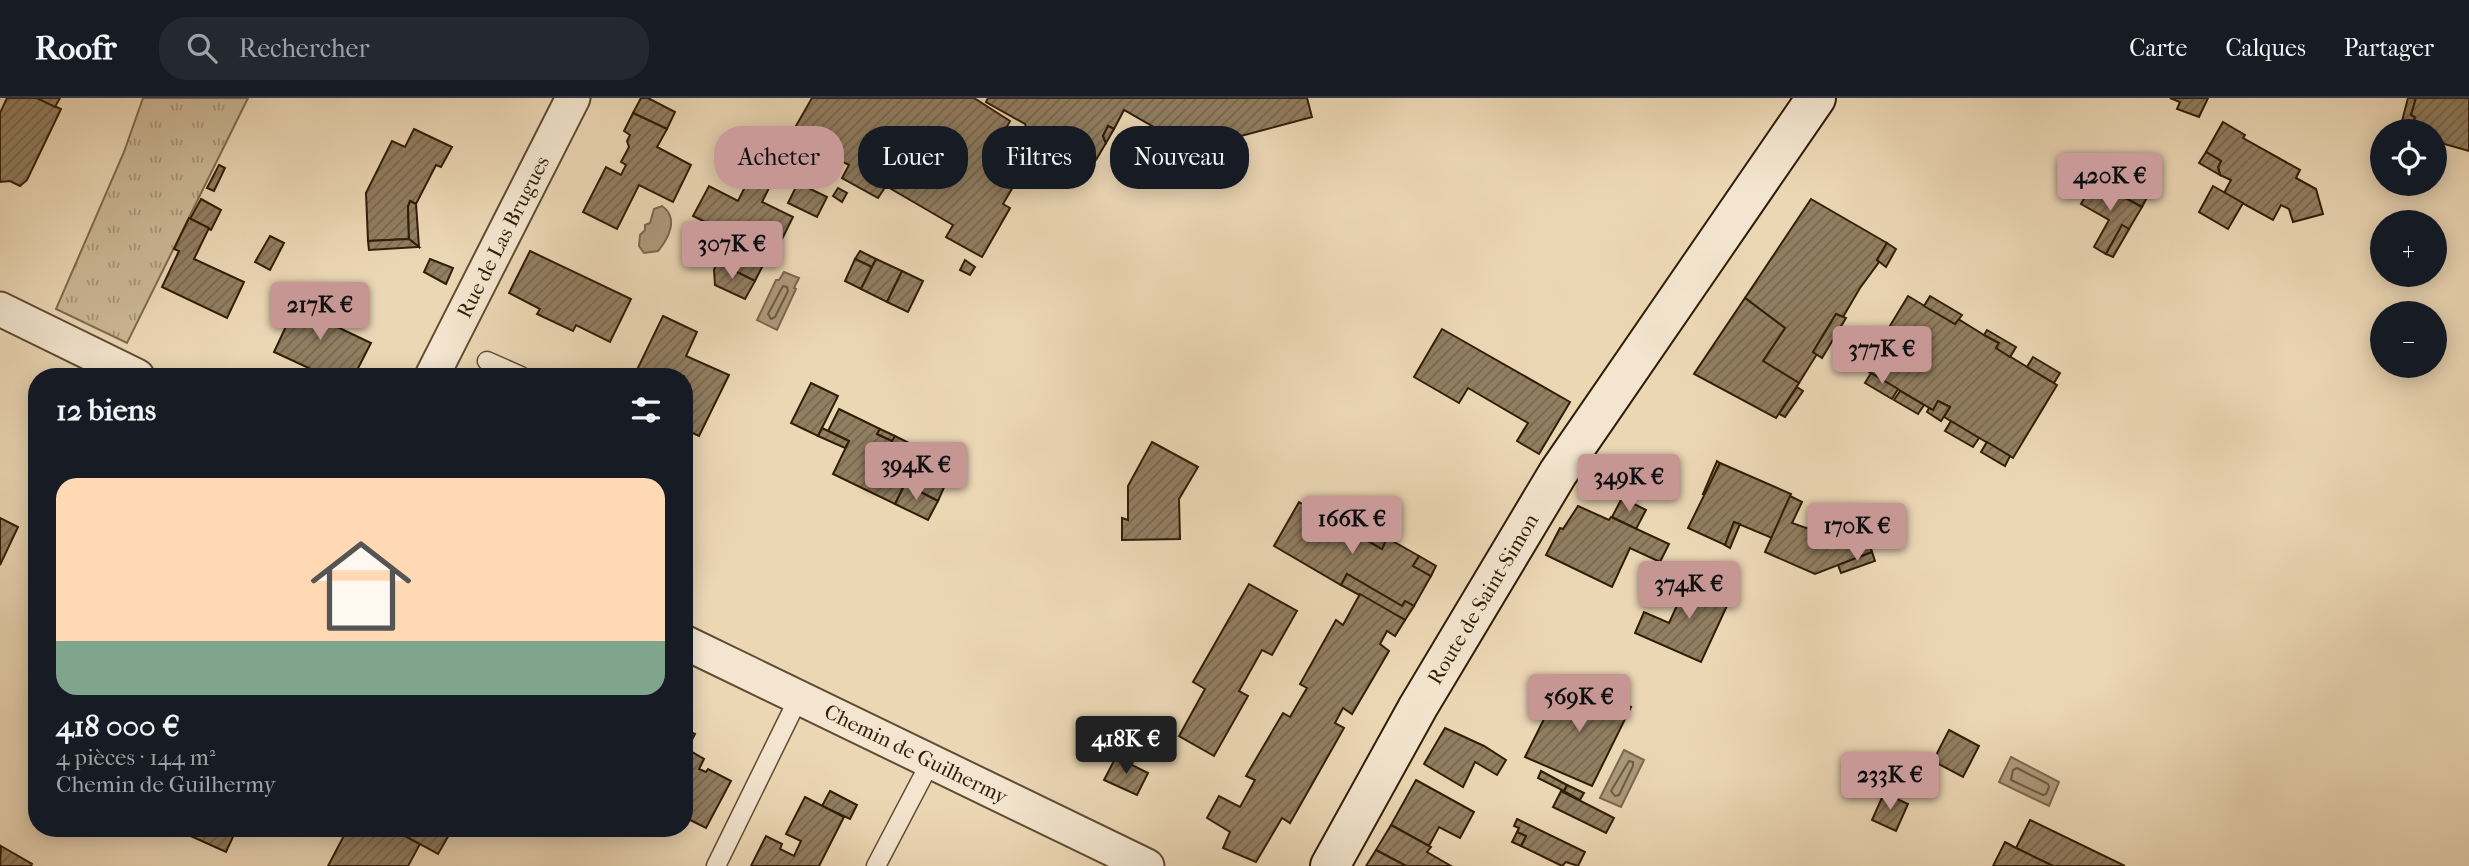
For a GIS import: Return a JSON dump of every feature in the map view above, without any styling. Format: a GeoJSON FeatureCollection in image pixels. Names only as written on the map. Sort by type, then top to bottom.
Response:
{"type":"FeatureCollection","features":[{"type":"Feature","properties":{"kind":"main road","name":"Route de Saint-Simon"},"geometry":{"type":"LineString","coordinates":[[1330,866],[1418,707],[1558,473],[1816,98]]}},
{"type":"Feature","properties":{"kind":"street","name":"Rue de Las Brugues"},"geometry":{"type":"LineString","coordinates":[[436,368],[573,98]]}},
{"type":"Feature","properties":{"kind":"street"},"geometry":{"type":"LineString","coordinates":[[0,309],[121,368]]}},
{"type":"Feature","properties":{"kind":"street","name":"Chemin de Guilhermy"},"geometry":{"type":"LineString","coordinates":[[693,646],[1147,866]]}},
{"type":"Feature","properties":{"kind":"lane"},"geometry":{"type":"LineString","coordinates":[[486,361],[502,368]]}},
{"type":"Feature","properties":{"kind":"lane"},"geometry":{"type":"LineString","coordinates":[[716,866],[799,697]]}},
{"type":"Feature","properties":{"kind":"lane"},"geometry":{"type":"LineString","coordinates":[[876,866],[931,761]]}},
{"type":"Feature","properties":{"kind":"green space"},"geometry":{"type":"Polygon","coordinates":[[[143,98],[248,98],[127,343],[56,309],[124,152],[143,98]]]}},
{"type":"Feature","properties":{"kind":"water"},"geometry":{"type":"Polygon","coordinates":[[[662,206],[670,216],[669,234],[658,251],[644,253],[639,246],[640,235],[645,230],[645,225],[650,223],[654,209],[662,206]]]}},
{"type":"Feature","properties":{"kind":"water"},"geometry":{"type":"Polygon","coordinates":[[[784,272],[799,278],[777,330],[757,320],[776,280],[779,280],[784,272]]]}},
{"type":"Feature","properties":{"kind":"water"},"geometry":{"type":"Polygon","coordinates":[[[1624,750],[1644,760],[1621,807],[1600,798],[1624,750]]]}},
{"type":"Feature","properties":{"kind":"water"},"geometry":{"type":"Polygon","coordinates":[[[2011,757],[2059,782],[2049,806],[1999,782],[2011,757]]]}},
{"type":"Feature","properties":{"kind":"building"},"geometry":{"type":"Polygon","coordinates":[[[7,98],[37,98],[61,109],[27,180],[20,186],[10,181],[0,182],[0,113],[7,98]]]}},
{"type":"Feature","properties":{"kind":"building"},"geometry":{"type":"Polygon","coordinates":[[[37,98],[60,98],[55,107],[37,98]]]}},
{"type":"Feature","properties":{"kind":"building"},"geometry":{"type":"Polygon","coordinates":[[[641,98],[648,98],[675,112],[667,129],[633,113],[641,98]]]}},
{"type":"Feature","properties":{"kind":"building"},"geometry":{"type":"Polygon","coordinates":[[[812,98],[974,98],[1010,121],[1007,126],[982,126],[982,189],[1012,189],[1003,204],[1010,208],[982,257],[946,237],[953,225],[891,189],[968,189],[968,126],[858,126],[858,187],[844,179],[849,165],[844,162],[844,126],[796,126],[812,98]]]}},
{"type":"Feature","properties":{"kind":"building"},"geometry":{"type":"Polygon","coordinates":[[[988,98],[1307,98],[1312,117],[1249,134],[1249,126],[1152,126],[1124,110],[1116,126],[1108,126],[1103,136],[1106,143],[1096,160],[1096,126],[1026,126],[986,102],[988,98]]]}},
{"type":"Feature","properties":{"kind":"building"},"geometry":{"type":"Polygon","coordinates":[[[2170,98],[2208,98],[2199,117],[2177,109],[2180,102],[2170,98]]]}},
{"type":"Feature","properties":{"kind":"building"},"geometry":{"type":"Polygon","coordinates":[[[2408,98],[2416,98],[2411,115],[2414,119],[2403,119],[2408,98]]]}},
{"type":"Feature","properties":{"kind":"building"},"geometry":{"type":"Polygon","coordinates":[[[2416,98],[2469,98],[2469,151],[2447,145],[2447,119],[2414,119],[2411,115],[2416,98]]]}},
{"type":"Feature","properties":{"kind":"building"},"geometry":{"type":"Polygon","coordinates":[[[633,113],[667,129],[657,147],[691,165],[673,202],[639,185],[617,229],[583,212],[606,167],[621,175],[626,165],[621,162],[629,147],[627,141],[630,135],[624,131],[633,113]]]}},
{"type":"Feature","properties":{"kind":"building"},"geometry":{"type":"Polygon","coordinates":[[[2223,122],[2245,135],[2243,138],[2300,170],[2296,178],[2316,189],[2323,214],[2293,222],[2289,209],[2281,205],[2273,220],[2224,193],[2231,180],[2220,175],[2218,167],[2221,161],[2206,152],[2223,122]]]}},
{"type":"Feature","properties":{"kind":"building"},"geometry":{"type":"Polygon","coordinates":[[[1108,126],[1110,127],[1110,136],[1106,143],[1103,136],[1108,126]]]}},
{"type":"Feature","properties":{"kind":"building"},"geometry":{"type":"Polygon","coordinates":[[[414,129],[452,147],[441,167],[436,165],[416,204],[410,201],[409,239],[368,241],[366,193],[392,141],[405,147],[414,129]]]}},
{"type":"Feature","properties":{"kind":"building"},"geometry":{"type":"Polygon","coordinates":[[[2206,152],[2221,161],[2218,167],[2220,175],[2199,163],[2206,152]]]}},
{"type":"Feature","properties":{"kind":"building"},"geometry":{"type":"Polygon","coordinates":[[[219,165],[225,168],[214,191],[207,188],[219,165]]]}},
{"type":"Feature","properties":{"kind":"building"},"geometry":{"type":"Polygon","coordinates":[[[2133,178],[2152,188],[2142,207],[2123,197],[2133,178]]]}},
{"type":"Feature","properties":{"kind":"building"},"geometry":{"type":"Polygon","coordinates":[[[2094,181],[2142,207],[2129,229],[2122,225],[2106,254],[2094,247],[2109,220],[2081,204],[2094,181]]]}},
{"type":"Feature","properties":{"kind":"building"},"geometry":{"type":"Polygon","coordinates":[[[709,186],[738,201],[744,189],[768,189],[762,202],[793,217],[781,241],[776,239],[755,281],[715,261],[721,247],[716,245],[724,231],[693,216],[709,186]]]}},
{"type":"Feature","properties":{"kind":"building"},"geometry":{"type":"Polygon","coordinates":[[[2213,186],[2243,203],[2228,229],[2199,212],[2213,186]]]}},
{"type":"Feature","properties":{"kind":"building"},"geometry":{"type":"Polygon","coordinates":[[[795,189],[810,189],[827,197],[817,217],[788,203],[795,189]]]}},
{"type":"Feature","properties":{"kind":"building"},"geometry":{"type":"Polygon","coordinates":[[[837,189],[847,193],[842,202],[833,196],[837,189]]]}},
{"type":"Feature","properties":{"kind":"building"},"geometry":{"type":"Polygon","coordinates":[[[862,189],[884,189],[878,198],[862,189]]]}},
{"type":"Feature","properties":{"kind":"building"},"geometry":{"type":"Polygon","coordinates":[[[201,199],[221,210],[211,230],[190,219],[201,199]]]}},
{"type":"Feature","properties":{"kind":"building"},"geometry":{"type":"Polygon","coordinates":[[[1811,199],[1887,243],[1877,260],[1879,262],[1843,317],[1836,314],[1813,352],[1817,354],[1799,383],[1763,361],[1785,328],[1745,298],[1811,199]]]}},
{"type":"Feature","properties":{"kind":"building"},"geometry":{"type":"Polygon","coordinates":[[[410,201],[416,204],[419,247],[409,239],[410,201]]]}},
{"type":"Feature","properties":{"kind":"building"},"geometry":{"type":"Polygon","coordinates":[[[189,218],[209,228],[194,259],[244,282],[227,318],[162,287],[179,251],[174,249],[189,218]]]}},
{"type":"Feature","properties":{"kind":"building"},"geometry":{"type":"Polygon","coordinates":[[[2122,225],[2129,229],[2113,257],[2106,254],[2122,225]]]}},
{"type":"Feature","properties":{"kind":"building"},"geometry":{"type":"Polygon","coordinates":[[[270,236],[284,243],[270,270],[255,262],[270,236]]]}},
{"type":"Feature","properties":{"kind":"building"},"geometry":{"type":"Polygon","coordinates":[[[409,239],[419,247],[369,250],[368,241],[409,239]]]}},
{"type":"Feature","properties":{"kind":"building"},"geometry":{"type":"Polygon","coordinates":[[[1887,243],[1896,249],[1886,267],[1877,260],[1887,243]]]}},
{"type":"Feature","properties":{"kind":"building"},"geometry":{"type":"Polygon","coordinates":[[[530,251],[631,299],[610,342],[576,325],[573,331],[537,314],[540,309],[509,293],[530,251]]]}},
{"type":"Feature","properties":{"kind":"building"},"geometry":{"type":"Polygon","coordinates":[[[860,251],[876,259],[872,267],[855,259],[860,251]]]}},
{"type":"Feature","properties":{"kind":"building"},"geometry":{"type":"Polygon","coordinates":[[[430,259],[453,268],[446,284],[424,272],[430,259]]]}},
{"type":"Feature","properties":{"kind":"building"},"geometry":{"type":"Polygon","coordinates":[[[855,259],[872,267],[861,289],[845,281],[855,259]]]}},
{"type":"Feature","properties":{"kind":"building"},"geometry":{"type":"Polygon","coordinates":[[[876,259],[902,271],[887,302],[861,289],[876,259]]]}},
{"type":"Feature","properties":{"kind":"building"},"geometry":{"type":"Polygon","coordinates":[[[965,260],[975,267],[970,275],[960,270],[965,260]]]}},
{"type":"Feature","properties":{"kind":"building"},"geometry":{"type":"Polygon","coordinates":[[[717,262],[755,281],[745,299],[715,285],[714,270],[717,262]]]}},
{"type":"Feature","properties":{"kind":"building"},"geometry":{"type":"Polygon","coordinates":[[[902,271],[923,281],[908,312],[887,302],[902,271]]]}},
{"type":"Feature","properties":{"kind":"building"},"geometry":{"type":"Polygon","coordinates":[[[303,290],[320,297],[312,315],[371,343],[358,368],[309,368],[274,352],[303,290]]]}},
{"type":"Feature","properties":{"kind":"building"},"geometry":{"type":"Polygon","coordinates":[[[1908,296],[1955,324],[1958,319],[1999,343],[1996,348],[2057,385],[2013,458],[1944,417],[1950,407],[1938,401],[1933,410],[1864,369],[1908,296]]]}},
{"type":"Feature","properties":{"kind":"building"},"geometry":{"type":"Polygon","coordinates":[[[1930,296],[1962,315],[1955,324],[1924,306],[1930,296]]]}},
{"type":"Feature","properties":{"kind":"building"},"geometry":{"type":"Polygon","coordinates":[[[1745,298],[1785,328],[1763,361],[1799,383],[1776,418],[1694,374],[1745,298]]]}},
{"type":"Feature","properties":{"kind":"building"},"geometry":{"type":"Polygon","coordinates":[[[1836,314],[1846,318],[1822,358],[1813,352],[1836,314]]]}},
{"type":"Feature","properties":{"kind":"building"},"geometry":{"type":"Polygon","coordinates":[[[663,316],[697,332],[686,356],[729,375],[699,436],[693,433],[693,368],[638,368],[663,316]]]}},
{"type":"Feature","properties":{"kind":"building"},"geometry":{"type":"Polygon","coordinates":[[[1442,329],[1570,402],[1539,454],[1517,441],[1528,423],[1468,388],[1459,403],[1414,377],[1442,329]]]}},
{"type":"Feature","properties":{"kind":"building"},"geometry":{"type":"Polygon","coordinates":[[[1987,330],[2016,347],[2010,357],[1996,348],[1999,343],[1984,335],[1987,330]]]}},
{"type":"Feature","properties":{"kind":"building"},"geometry":{"type":"Polygon","coordinates":[[[2033,357],[2060,373],[2054,383],[2027,367],[2033,357]]]}},
{"type":"Feature","properties":{"kind":"building"},"geometry":{"type":"Polygon","coordinates":[[[1871,373],[1898,389],[1892,399],[1865,383],[1871,373]]]}},
{"type":"Feature","properties":{"kind":"building"},"geometry":{"type":"Polygon","coordinates":[[[811,383],[838,396],[818,436],[791,423],[811,383]]]}},
{"type":"Feature","properties":{"kind":"building"},"geometry":{"type":"Polygon","coordinates":[[[1797,387],[1803,391],[1785,417],[1779,414],[1797,387]]]}},
{"type":"Feature","properties":{"kind":"building"},"geometry":{"type":"Polygon","coordinates":[[[1900,391],[1924,405],[1918,414],[1894,400],[1900,391]]]}},
{"type":"Feature","properties":{"kind":"building"},"geometry":{"type":"Polygon","coordinates":[[[1938,401],[1950,407],[1941,421],[1927,412],[1929,408],[1933,410],[1938,401]]]}},
{"type":"Feature","properties":{"kind":"building"},"geometry":{"type":"Polygon","coordinates":[[[839,409],[880,429],[877,434],[892,441],[895,436],[954,465],[938,501],[905,484],[895,504],[833,474],[849,441],[828,431],[839,409]]]}},
{"type":"Feature","properties":{"kind":"building"},"geometry":{"type":"Polygon","coordinates":[[[1951,421],[1979,438],[1973,447],[1945,431],[1951,421]]]}},
{"type":"Feature","properties":{"kind":"building"},"geometry":{"type":"Polygon","coordinates":[[[822,428],[849,441],[845,448],[818,436],[822,428]]]}},
{"type":"Feature","properties":{"kind":"building"},"geometry":{"type":"Polygon","coordinates":[[[880,429],[895,436],[892,441],[877,434],[880,429]]]}},
{"type":"Feature","properties":{"kind":"building"},"geometry":{"type":"Polygon","coordinates":[[[1152,442],[1198,467],[1179,499],[1180,539],[1122,540],[1122,518],[1128,520],[1128,486],[1152,442]]]}},
{"type":"Feature","properties":{"kind":"building"},"geometry":{"type":"Polygon","coordinates":[[[1987,442],[2010,456],[2005,466],[1981,452],[1987,442]]]}},
{"type":"Feature","properties":{"kind":"building"},"geometry":{"type":"Polygon","coordinates":[[[1717,461],[1720,463],[1707,494],[1703,494],[1717,461]]]}},
{"type":"Feature","properties":{"kind":"building"},"geometry":{"type":"Polygon","coordinates":[[[1720,463],[1791,494],[1772,538],[1734,522],[1725,545],[1688,528],[1720,463]]]}},
{"type":"Feature","properties":{"kind":"building"},"geometry":{"type":"Polygon","coordinates":[[[905,484],[938,501],[928,520],[895,504],[905,484]]]}},
{"type":"Feature","properties":{"kind":"building"},"geometry":{"type":"Polygon","coordinates":[[[1790,496],[1802,502],[1792,523],[1806,528],[1817,527],[1831,538],[1863,525],[1872,552],[1815,574],[1765,552],[1790,496]]]}},
{"type":"Feature","properties":{"kind":"building"},"geometry":{"type":"Polygon","coordinates":[[[1622,498],[1646,510],[1636,529],[1612,517],[1622,498]]]}},
{"type":"Feature","properties":{"kind":"building"},"geometry":{"type":"Polygon","coordinates":[[[1299,502],[1382,549],[1387,538],[1419,556],[1413,566],[1431,576],[1414,606],[1405,601],[1402,606],[1347,574],[1341,585],[1274,546],[1299,502]]]}},
{"type":"Feature","properties":{"kind":"building"},"geometry":{"type":"Polygon","coordinates":[[[1578,506],[1609,520],[1611,517],[1669,544],[1660,562],[1630,548],[1612,587],[1546,555],[1560,528],[1563,529],[1578,506]]]}},
{"type":"Feature","properties":{"kind":"building"},"geometry":{"type":"Polygon","coordinates":[[[0,518],[18,527],[0,565],[0,518]]]}},
{"type":"Feature","properties":{"kind":"building"},"geometry":{"type":"Polygon","coordinates":[[[1357,521],[1387,538],[1382,549],[1352,531],[1357,521]]]}},
{"type":"Feature","properties":{"kind":"building"},"geometry":{"type":"Polygon","coordinates":[[[1734,522],[1740,524],[1730,548],[1725,545],[1734,522]]]}},
{"type":"Feature","properties":{"kind":"building"},"geometry":{"type":"Polygon","coordinates":[[[1872,552],[1875,561],[1841,573],[1838,565],[1872,552]]]}},
{"type":"Feature","properties":{"kind":"building"},"geometry":{"type":"Polygon","coordinates":[[[1419,556],[1436,566],[1431,576],[1413,566],[1419,556]]]}},
{"type":"Feature","properties":{"kind":"building"},"geometry":{"type":"Polygon","coordinates":[[[1347,574],[1402,606],[1405,601],[1414,606],[1405,620],[1341,585],[1347,574]]]}},
{"type":"Feature","properties":{"kind":"building"},"geometry":{"type":"Polygon","coordinates":[[[1690,577],[1732,595],[1701,662],[1635,633],[1644,612],[1669,623],[1690,577]]]}},
{"type":"Feature","properties":{"kind":"building"},"geometry":{"type":"Polygon","coordinates":[[[1249,584],[1297,611],[1272,655],[1262,650],[1239,691],[1248,696],[1214,756],[1179,736],[1205,689],[1193,682],[1249,584]]]}},
{"type":"Feature","properties":{"kind":"building"},"geometry":{"type":"Polygon","coordinates":[[[1360,594],[1405,620],[1395,636],[1387,631],[1380,644],[1389,651],[1352,714],[1343,708],[1335,723],[1344,728],[1290,823],[1282,818],[1256,862],[1223,848],[1230,832],[1207,818],[1219,796],[1240,807],[1255,780],[1246,776],[1283,713],[1290,717],[1307,688],[1300,684],[1336,620],[1343,625],[1360,594]]]}},
{"type":"Feature","properties":{"kind":"building"},"geometry":{"type":"Polygon","coordinates":[[[1570,676],[1589,685],[1580,704],[1560,695],[1570,676]]]}},
{"type":"Feature","properties":{"kind":"building"},"geometry":{"type":"Polygon","coordinates":[[[1589,685],[1631,707],[1592,786],[1525,757],[1557,693],[1580,704],[1589,685]]]}},
{"type":"Feature","properties":{"kind":"building"},"geometry":{"type":"Polygon","coordinates":[[[1445,728],[1484,746],[1506,760],[1497,775],[1475,762],[1463,787],[1424,764],[1445,728]]]}},
{"type":"Feature","properties":{"kind":"building"},"geometry":{"type":"Polygon","coordinates":[[[1949,730],[1979,746],[1963,777],[1933,761],[1949,730]]]}},
{"type":"Feature","properties":{"kind":"building"},"geometry":{"type":"Polygon","coordinates":[[[693,753],[704,759],[699,769],[706,772],[708,769],[731,781],[706,828],[693,822],[693,753]]]}},
{"type":"Feature","properties":{"kind":"building"},"geometry":{"type":"Polygon","coordinates":[[[1116,757],[1148,773],[1137,795],[1104,780],[1116,757]]]}},
{"type":"Feature","properties":{"kind":"building"},"geometry":{"type":"Polygon","coordinates":[[[1541,771],[1567,785],[1564,791],[1538,778],[1541,771]]]}},
{"type":"Feature","properties":{"kind":"building"},"geometry":{"type":"Polygon","coordinates":[[[1416,780],[1474,812],[1460,838],[1439,827],[1429,846],[1391,825],[1416,780]]]}},
{"type":"Feature","properties":{"kind":"building"},"geometry":{"type":"Polygon","coordinates":[[[1567,785],[1584,793],[1580,800],[1564,791],[1567,785]]]}},
{"type":"Feature","properties":{"kind":"building"},"geometry":{"type":"Polygon","coordinates":[[[830,791],[857,805],[850,819],[822,806],[830,791]]]}},
{"type":"Feature","properties":{"kind":"building"},"geometry":{"type":"Polygon","coordinates":[[[1561,791],[1614,818],[1606,833],[1553,807],[1561,791]]]}},
{"type":"Feature","properties":{"kind":"building"},"geometry":{"type":"Polygon","coordinates":[[[1884,793],[1908,804],[1896,831],[1872,820],[1884,793]]]}},
{"type":"Feature","properties":{"kind":"building"},"geometry":{"type":"Polygon","coordinates":[[[805,797],[844,817],[819,866],[751,866],[766,836],[782,844],[780,849],[794,856],[801,841],[786,834],[805,797]]]}},
{"type":"Feature","properties":{"kind":"building"},"geometry":{"type":"Polygon","coordinates":[[[1517,819],[1585,852],[1578,866],[1566,862],[1562,866],[1521,846],[1526,836],[1517,832],[1519,828],[1514,826],[1517,819]]]}},
{"type":"Feature","properties":{"kind":"building"},"geometry":{"type":"Polygon","coordinates":[[[2030,820],[2125,866],[2053,866],[2016,848],[2030,820]]]}},
{"type":"Feature","properties":{"kind":"building"},"geometry":{"type":"Polygon","coordinates":[[[1391,825],[1431,847],[1427,852],[1451,866],[1406,866],[1376,850],[1391,825]]]}},
{"type":"Feature","properties":{"kind":"building"},"geometry":{"type":"Polygon","coordinates":[[[1517,832],[1526,836],[1521,846],[1512,842],[1517,832]]]}},
{"type":"Feature","properties":{"kind":"building"},"geometry":{"type":"Polygon","coordinates":[[[193,837],[233,837],[226,852],[193,837]]]}},
{"type":"Feature","properties":{"kind":"building"},"geometry":{"type":"Polygon","coordinates":[[[343,837],[407,837],[420,844],[408,866],[328,866],[343,837]]]}},
{"type":"Feature","properties":{"kind":"building"},"geometry":{"type":"Polygon","coordinates":[[[407,837],[448,837],[438,854],[407,837]]]}},
{"type":"Feature","properties":{"kind":"building"},"geometry":{"type":"Polygon","coordinates":[[[2005,842],[2016,848],[2053,866],[1993,866],[2005,842]]]}},
{"type":"Feature","properties":{"kind":"building"},"geometry":{"type":"Polygon","coordinates":[[[1,846],[32,864],[31,866],[0,866],[1,846]]]}},
{"type":"Feature","properties":{"kind":"building"},"geometry":{"type":"Polygon","coordinates":[[[1376,850],[1406,866],[1366,866],[1376,850]]]}}]}
